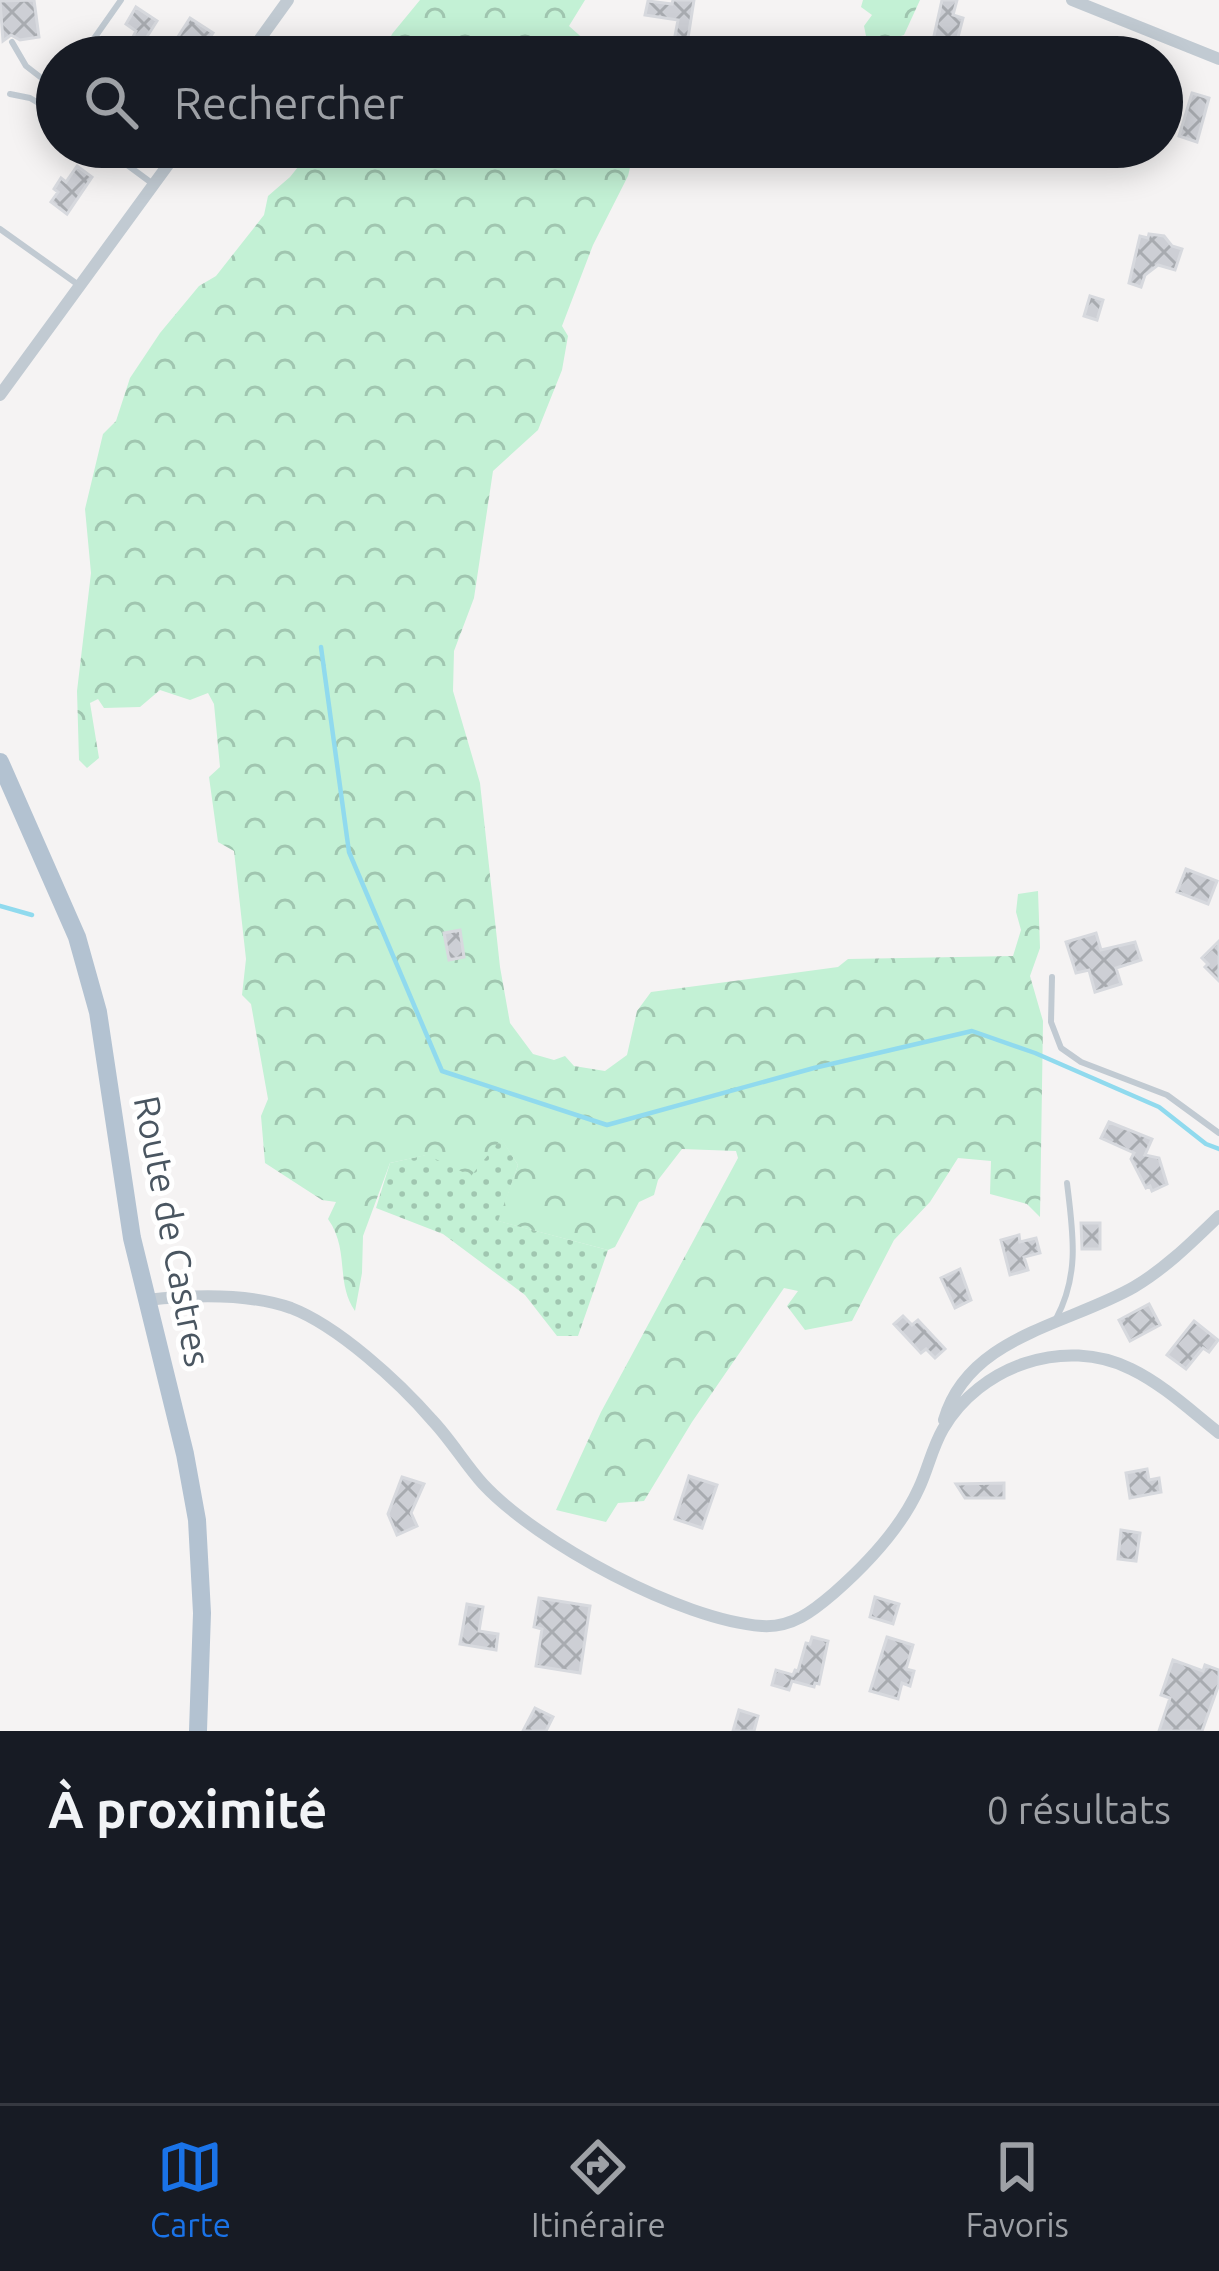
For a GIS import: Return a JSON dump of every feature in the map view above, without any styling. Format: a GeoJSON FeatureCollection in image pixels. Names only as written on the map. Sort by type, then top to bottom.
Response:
{"type":"FeatureCollection","features":[{"type":"Feature","properties":{"kind":"main road","name":"Route de Castres"},"geometry":{"type":"LineString","coordinates":[[0,762],[59,893],[89,974],[106,1053],[132,1238],[185,1454],[196,1520],[202,1613],[198,1731]]}},
{"type":"Feature","properties":{"kind":"street"},"geometry":{"type":"LineString","coordinates":[[262,36],[288,0]]}},
{"type":"Feature","properties":{"kind":"street"},"geometry":{"type":"LineString","coordinates":[[1072,0],[1162,36]]}},
{"type":"Feature","properties":{"kind":"street"},"geometry":{"type":"LineString","coordinates":[[1183,45],[1219,59]]}},
{"type":"Feature","properties":{"kind":"street"},"geometry":{"type":"LineString","coordinates":[[0,395],[166,168]]}},
{"type":"Feature","properties":{"kind":"street"},"geometry":{"type":"LineString","coordinates":[[147,1300],[263,1302],[286,1306],[315,1320],[409,1396],[480,1480],[517,1514],[636,1585],[693,1609],[772,1626],[797,1620],[850,1579],[905,1513],[952,1396],[975,1367],[1055,1321],[1133,1288],[1162,1269],[1219,1216]]}},
{"type":"Feature","properties":{"kind":"street"},"geometry":{"type":"LineString","coordinates":[[941,1432],[991,1378],[1026,1362],[1070,1356],[1094,1357],[1133,1370],[1219,1433]]}},
{"type":"Feature","properties":{"kind":"lane"},"geometry":{"type":"LineString","coordinates":[[96,36],[121,0]]}},
{"type":"Feature","properties":{"kind":"lane"},"geometry":{"type":"LineString","coordinates":[[12,42],[36,73]]}},
{"type":"Feature","properties":{"kind":"lane"},"geometry":{"type":"LineString","coordinates":[[10,94],[36,102]]}},
{"type":"Feature","properties":{"kind":"lane"},"geometry":{"type":"LineString","coordinates":[[132,168],[154,184]]}},
{"type":"Feature","properties":{"kind":"lane"},"geometry":{"type":"LineString","coordinates":[[0,229],[80,286]]}},
{"type":"Feature","properties":{"kind":"lane"},"geometry":{"type":"LineString","coordinates":[[1052,976],[1052,1022],[1061,1048],[1081,1062],[1167,1095],[1219,1132]]}},
{"type":"Feature","properties":{"kind":"lane"},"geometry":{"type":"LineString","coordinates":[[1055,1321],[1069,1295],[1074,1270],[1067,1183]]}},
{"type":"Feature","properties":{"kind":"green space"},"geometry":{"type":"Polygon","coordinates":[[[420,0],[585,0],[569,26],[580,36],[392,34],[420,0]]]}},
{"type":"Feature","properties":{"kind":"green space"},"geometry":{"type":"Polygon","coordinates":[[[863,0],[920,0],[901,36],[866,36],[864,26],[872,15],[861,7],[863,0]]]}},
{"type":"Feature","properties":{"kind":"green space"},"geometry":{"type":"Polygon","coordinates":[[[297,168],[630,168],[562,326],[568,336],[562,370],[538,430],[493,471],[474,598],[454,651],[453,691],[480,783],[510,1023],[533,1054],[554,1060],[565,1056],[574,1066],[605,1071],[627,1055],[637,1011],[651,992],[838,967],[848,959],[1013,956],[1021,930],[1018,894],[1038,891],[1040,948],[1030,976],[1043,1021],[1040,1217],[1027,1204],[990,1194],[991,1161],[958,1158],[930,1202],[894,1240],[852,1321],[805,1330],[787,1306],[798,1291],[784,1288],[644,1501],[618,1503],[606,1522],[556,1510],[601,1412],[738,1158],[736,1151],[682,1149],[658,1180],[654,1195],[639,1202],[615,1247],[608,1250],[498,1221],[518,1165],[501,1139],[471,1176],[427,1155],[390,1163],[363,1236],[355,1311],[345,1289],[339,1242],[328,1219],[336,1202],[322,1200],[265,1163],[261,1116],[268,1099],[251,1004],[242,995],[246,959],[234,851],[218,842],[209,777],[220,767],[214,704],[208,693],[190,700],[160,690],[140,707],[104,708],[98,699],[90,703],[99,758],[87,768],[79,760],[77,691],[91,573],[85,509],[103,434],[116,421],[130,378],[160,333],[199,286],[216,276],[264,215],[268,196],[297,168]]]}},
{"type":"Feature","properties":{"kind":"green space"},"geometry":{"type":"Polygon","coordinates":[[[501,1138],[518,1165],[499,1221],[608,1250],[578,1336],[557,1336],[525,1295],[443,1234],[376,1208],[390,1163],[501,1138]]]}},
{"type":"Feature","properties":{"kind":"building"},"geometry":{"type":"Polygon","coordinates":[[[34,0],[39,36],[20,40],[11,35],[3,41],[0,1],[34,0]]]}},
{"type":"Feature","properties":{"kind":"building"},"geometry":{"type":"Polygon","coordinates":[[[673,0],[694,0],[688,36],[675,36],[678,20],[645,15],[648,1],[672,4],[673,0]]]}},
{"type":"Feature","properties":{"kind":"building"},"geometry":{"type":"Polygon","coordinates":[[[942,0],[957,0],[953,15],[963,18],[958,36],[934,36],[942,0]]]}},
{"type":"Feature","properties":{"kind":"building"},"geometry":{"type":"Polygon","coordinates":[[[136,7],[157,21],[147,36],[134,36],[136,31],[126,24],[136,7]]]}},
{"type":"Feature","properties":{"kind":"building"},"geometry":{"type":"Polygon","coordinates":[[[190,18],[213,33],[211,36],[178,36],[190,18]]]}},
{"type":"Feature","properties":{"kind":"building"},"geometry":{"type":"Polygon","coordinates":[[[1192,93],[1209,98],[1197,142],[1183,137],[1192,93]]]}},
{"type":"Feature","properties":{"kind":"building"},"geometry":{"type":"Polygon","coordinates":[[[76,168],[92,177],[67,214],[51,202],[61,178],[66,182],[76,168]]]}},
{"type":"Feature","properties":{"kind":"building"},"geometry":{"type":"Polygon","coordinates":[[[1149,234],[1164,236],[1182,249],[1175,270],[1158,265],[1145,275],[1141,287],[1129,283],[1140,236],[1148,238],[1149,234]]]}},
{"type":"Feature","properties":{"kind":"building"},"geometry":{"type":"Polygon","coordinates":[[[1090,296],[1103,300],[1097,320],[1084,316],[1090,296]]]}},
{"type":"Feature","properties":{"kind":"building"},"geometry":{"type":"Polygon","coordinates":[[[1186,869],[1217,881],[1208,904],[1177,892],[1186,869]]]}},
{"type":"Feature","properties":{"kind":"building"},"geometry":{"type":"Polygon","coordinates":[[[460,930],[464,957],[449,960],[444,933],[460,930]]]}},
{"type":"Feature","properties":{"kind":"building"},"geometry":{"type":"Polygon","coordinates":[[[1096,933],[1101,950],[1135,942],[1141,960],[1116,968],[1121,984],[1095,992],[1089,970],[1076,973],[1066,942],[1096,933]]]}},
{"type":"Feature","properties":{"kind":"building"},"geometry":{"type":"Polygon","coordinates":[[[1219,941],[1219,981],[1202,958],[1219,941]]]}},
{"type":"Feature","properties":{"kind":"building"},"geometry":{"type":"Polygon","coordinates":[[[1109,1122],[1152,1139],[1145,1155],[1159,1158],[1167,1184],[1152,1191],[1146,1188],[1131,1159],[1134,1153],[1101,1138],[1109,1122]]]}},
{"type":"Feature","properties":{"kind":"building"},"geometry":{"type":"Polygon","coordinates":[[[1081,1223],[1100,1223],[1100,1249],[1082,1249],[1081,1223]]]}},
{"type":"Feature","properties":{"kind":"building"},"geometry":{"type":"Polygon","coordinates":[[[1019,1235],[1020,1242],[1036,1238],[1040,1253],[1024,1257],[1028,1270],[1010,1275],[1001,1240],[1019,1235]]]}},
{"type":"Feature","properties":{"kind":"building"},"geometry":{"type":"Polygon","coordinates":[[[960,1269],[971,1300],[955,1308],[941,1278],[960,1269]]]}},
{"type":"Feature","properties":{"kind":"building"},"geometry":{"type":"Polygon","coordinates":[[[1149,1304],[1160,1325],[1130,1341],[1119,1320],[1149,1304]]]}},
{"type":"Feature","properties":{"kind":"building"},"geometry":{"type":"Polygon","coordinates":[[[903,1316],[912,1325],[918,1320],[945,1349],[935,1358],[926,1349],[921,1353],[894,1324],[903,1316]]]}},
{"type":"Feature","properties":{"kind":"building"},"geometry":{"type":"Polygon","coordinates":[[[1194,1321],[1218,1340],[1209,1352],[1203,1348],[1186,1369],[1167,1355],[1194,1321]]]}},
{"type":"Feature","properties":{"kind":"building"},"geometry":{"type":"Polygon","coordinates":[[[1147,1469],[1149,1480],[1159,1478],[1161,1492],[1130,1498],[1126,1473],[1147,1469]]]}},
{"type":"Feature","properties":{"kind":"building"},"geometry":{"type":"Polygon","coordinates":[[[689,1476],[717,1485],[702,1528],[675,1519],[689,1476]]]}},
{"type":"Feature","properties":{"kind":"building"},"geometry":{"type":"Polygon","coordinates":[[[402,1477],[424,1484],[411,1513],[417,1526],[397,1535],[388,1514],[402,1477]]]}},
{"type":"Feature","properties":{"kind":"building"},"geometry":{"type":"Polygon","coordinates":[[[1004,1483],[1004,1498],[965,1498],[956,1484],[1004,1483]]]}},
{"type":"Feature","properties":{"kind":"building"},"geometry":{"type":"Polygon","coordinates":[[[1121,1530],[1140,1533],[1136,1561],[1118,1559],[1121,1530]]]}},
{"type":"Feature","properties":{"kind":"building"},"geometry":{"type":"Polygon","coordinates":[[[875,1597],[899,1604],[893,1624],[870,1617],[875,1597]]]}},
{"type":"Feature","properties":{"kind":"building"},"geometry":{"type":"Polygon","coordinates":[[[539,1598],[590,1606],[580,1673],[536,1666],[542,1629],[534,1627],[539,1598]]]}},
{"type":"Feature","properties":{"kind":"building"},"geometry":{"type":"Polygon","coordinates":[[[467,1604],[483,1607],[479,1631],[498,1634],[496,1650],[460,1644],[467,1604]]]}},
{"type":"Feature","properties":{"kind":"building"},"geometry":{"type":"Polygon","coordinates":[[[812,1637],[828,1641],[819,1684],[792,1681],[789,1690],[772,1685],[776,1670],[793,1675],[798,1671],[812,1637]]]}},
{"type":"Feature","properties":{"kind":"building"},"geometry":{"type":"Polygon","coordinates":[[[887,1637],[913,1645],[906,1669],[914,1671],[910,1686],[902,1683],[898,1699],[870,1691],[887,1637]]]}},
{"type":"Feature","properties":{"kind":"building"},"geometry":{"type":"Polygon","coordinates":[[[1173,1660],[1203,1671],[1205,1665],[1219,1670],[1219,1684],[1202,1731],[1159,1731],[1170,1698],[1161,1695],[1173,1660]]]}},
{"type":"Feature","properties":{"kind":"building"},"geometry":{"type":"Polygon","coordinates":[[[535,1708],[553,1717],[546,1731],[523,1731],[535,1708]]]}},
{"type":"Feature","properties":{"kind":"building"},"geometry":{"type":"Polygon","coordinates":[[[739,1710],[758,1716],[754,1731],[733,1731],[739,1710]]]}},
{"type":"Feature","properties":{"kind":"waterway"},"geometry":{"type":"LineString","coordinates":[[321,647],[349,852],[442,1071],[607,1125],[972,1031],[1159,1107],[1219,1149]]}},
{"type":"Feature","properties":{"kind":"waterway"},"geometry":{"type":"LineString","coordinates":[[0,906],[32,915]]}}]}
